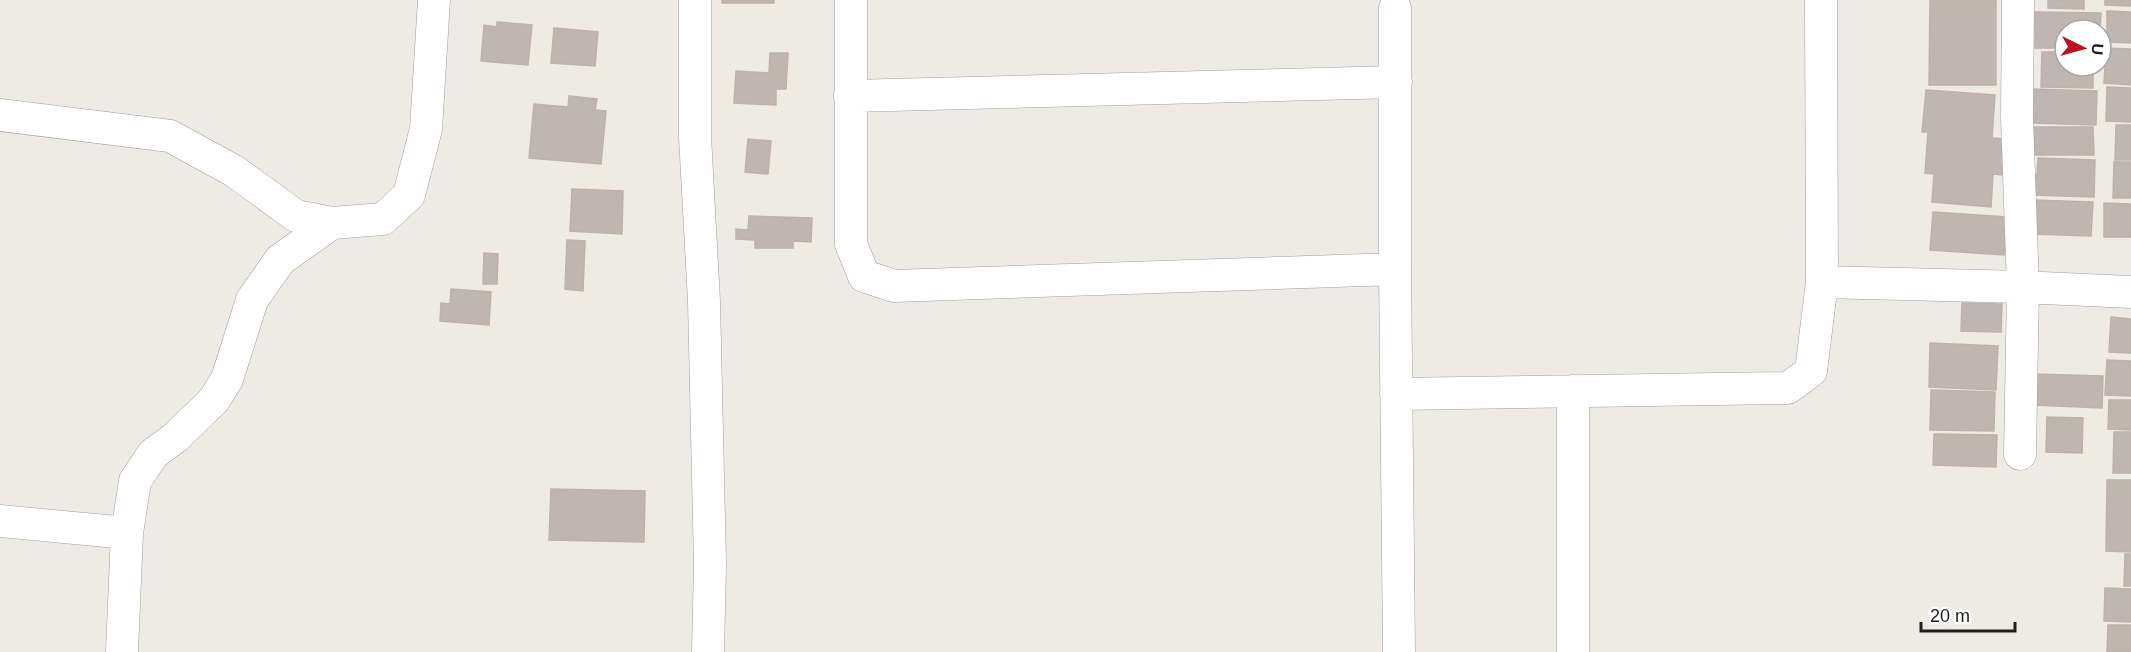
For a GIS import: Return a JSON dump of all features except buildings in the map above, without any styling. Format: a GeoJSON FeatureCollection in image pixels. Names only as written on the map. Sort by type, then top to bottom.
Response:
{"type":"FeatureCollection","features":[{"type":"Feature","properties":{"kind":"street"},"geometry":{"type":"LineString","coordinates":[[0,115],[170,136],[234,171],[296,216],[332,223],[383,219],[409,195],[426,129],[434,0]]}},
{"type":"Feature","properties":{"kind":"street"},"geometry":{"type":"LineString","coordinates":[[695,0],[695,137],[704,301],[710,564],[708,652]]}},
{"type":"Feature","properties":{"kind":"street"},"geometry":{"type":"LineString","coordinates":[[850,0],[851,244],[864,276],[894,286],[1395,269]]}},
{"type":"Feature","properties":{"kind":"street"},"geometry":{"type":"LineString","coordinates":[[1396,394],[1788,387],[1811,371],[1822,282],[1821,0]]}},
{"type":"Feature","properties":{"kind":"street"},"geometry":{"type":"LineString","coordinates":[[2018,0],[2017,118],[2023,287],[2020,454]]}},
{"type":"Feature","properties":{"kind":"street"},"geometry":{"type":"LineString","coordinates":[[1395,8],[1399,652]]}},
{"type":"Feature","properties":{"kind":"street"},"geometry":{"type":"LineString","coordinates":[[850,96],[1396,82]]}},
{"type":"Feature","properties":{"kind":"street"},"geometry":{"type":"LineString","coordinates":[[122,652],[127,533],[135,481],[153,454],[176,437],[214,400],[226,379],[252,300],[280,260],[332,223]]}},
{"type":"Feature","properties":{"kind":"street"},"geometry":{"type":"LineString","coordinates":[[1822,282],[2131,292]]}},
{"type":"Feature","properties":{"kind":"street"},"geometry":{"type":"LineString","coordinates":[[1573,652],[1574,391]]}},
{"type":"Feature","properties":{"kind":"street"},"geometry":{"type":"LineString","coordinates":[[0,521],[127,533]]}}]}
